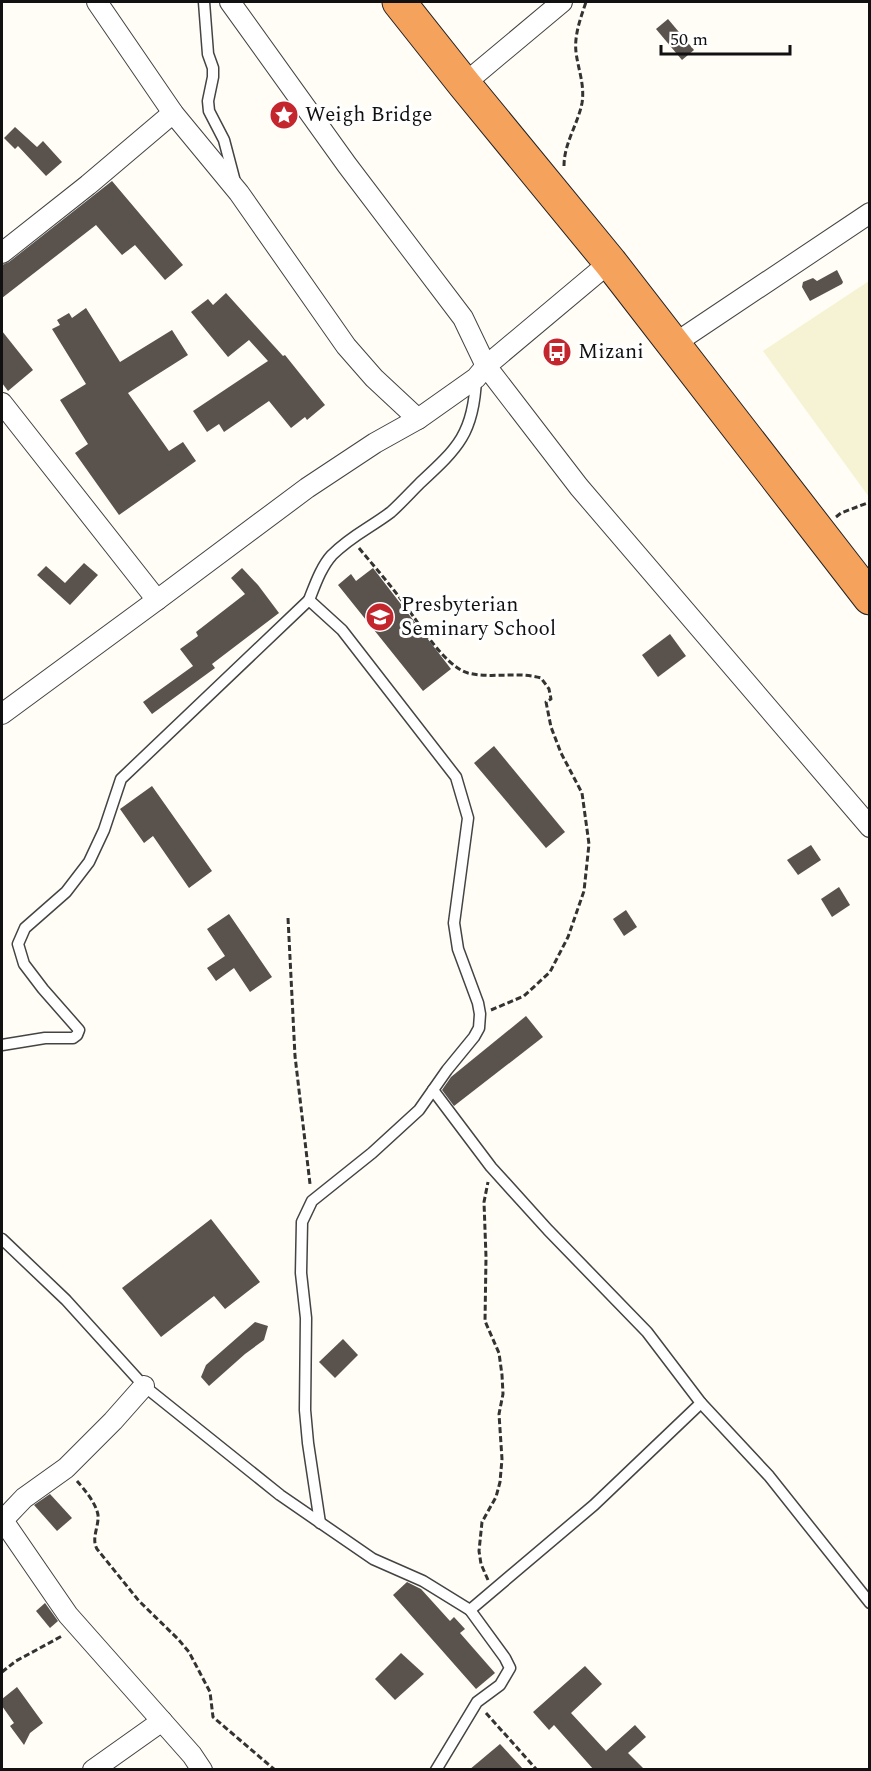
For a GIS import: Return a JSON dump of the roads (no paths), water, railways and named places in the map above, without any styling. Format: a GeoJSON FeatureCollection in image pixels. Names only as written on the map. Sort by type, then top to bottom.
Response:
{"type":"FeatureCollection","features":[{"type":"Feature","properties":{"kind":"highway"},"geometry":{"type":"LineString","coordinates":[[399,2],[610,262],[870,598]]}},
{"type":"Feature","properties":{"kind":"street"},"geometry":{"type":"LineString","coordinates":[[97,2],[173,113],[239,193],[345,346],[374,378],[418,419]]}},
{"type":"Feature","properties":{"kind":"street"},"geometry":{"type":"LineString","coordinates":[[230,2],[347,165],[463,318],[481,372],[870,827]]}},
{"type":"Feature","properties":{"kind":"street"},"geometry":{"type":"LineString","coordinates":[[464,84],[562,2]]}},
{"type":"Feature","properties":{"kind":"street"},"geometry":{"type":"LineString","coordinates":[[2,253],[71,199],[173,113]]}},
{"type":"Feature","properties":{"kind":"street"},"geometry":{"type":"LineString","coordinates":[[674,344],[870,213]]}},
{"type":"Feature","properties":{"kind":"street"},"geometry":{"type":"LineString","coordinates":[[2,714],[307,488],[375,442],[418,419],[481,372],[610,262]]}},
{"type":"Feature","properties":{"kind":"street"},"geometry":{"type":"LineString","coordinates":[[2,403],[157,600]]}},
{"type":"Feature","properties":{"kind":"street"},"geometry":{"type":"LineString","coordinates":[[144,1386],[66,1468],[24,1498],[2,1520],[68,1615],[202,1770]]}},
{"type":"Feature","properties":{"kind":"street"},"geometry":{"type":"LineString","coordinates":[[93,1770],[162,1721]]}},
{"type":"Feature","properties":{"kind":"lane"},"geometry":{"type":"LineString","coordinates":[[204,2],[208,54],[213,68],[208,101],[209,111],[224,140],[229,165],[239,193]]}},
{"type":"Feature","properties":{"kind":"lane"},"geometry":{"type":"LineString","coordinates":[[2,1045],[45,1038],[73,1038],[78,1035],[80,1030],[24,964],[18,944],[25,927],[66,892],[89,862],[104,830],[121,779],[309,600],[331,556],[350,537],[391,511],[457,447],[470,423],[481,372]]}},
{"type":"Feature","properties":{"kind":"lane"},"geometry":{"type":"LineString","coordinates":[[309,600],[342,630],[456,777],[468,818],[454,923],[458,949],[480,1014],[479,1028],[474,1037],[419,1110],[372,1153],[312,1201],[302,1222],[301,1273],[306,1318],[304,1410],[320,1523]]}},
{"type":"Feature","properties":{"kind":"lane"},"geometry":{"type":"LineString","coordinates":[[433,1090],[491,1167],[548,1230],[647,1332],[701,1403],[769,1476],[870,1603]]}},
{"type":"Feature","properties":{"kind":"lane"},"geometry":{"type":"LineString","coordinates":[[2,1239],[66,1300],[144,1386],[280,1495],[373,1559],[423,1581],[470,1610],[510,1668],[500,1685],[477,1702],[436,1770]]}},
{"type":"Feature","properties":{"kind":"lane"},"geometry":{"type":"LineString","coordinates":[[470,1610],[594,1505],[701,1403]]}},
{"type":"Feature","properties":{"kind":"place","name":"Weigh Bridge"},"geometry":{"type":"Point","coordinates":[284,115]}},
{"type":"Feature","properties":{"kind":"place","name":"Mizani"},"geometry":{"type":"Point","coordinates":[557,352]}},
{"type":"Feature","properties":{"kind":"place","name":"Presbyterian Seminary School"},"geometry":{"type":"Point","coordinates":[380,617]}}]}
